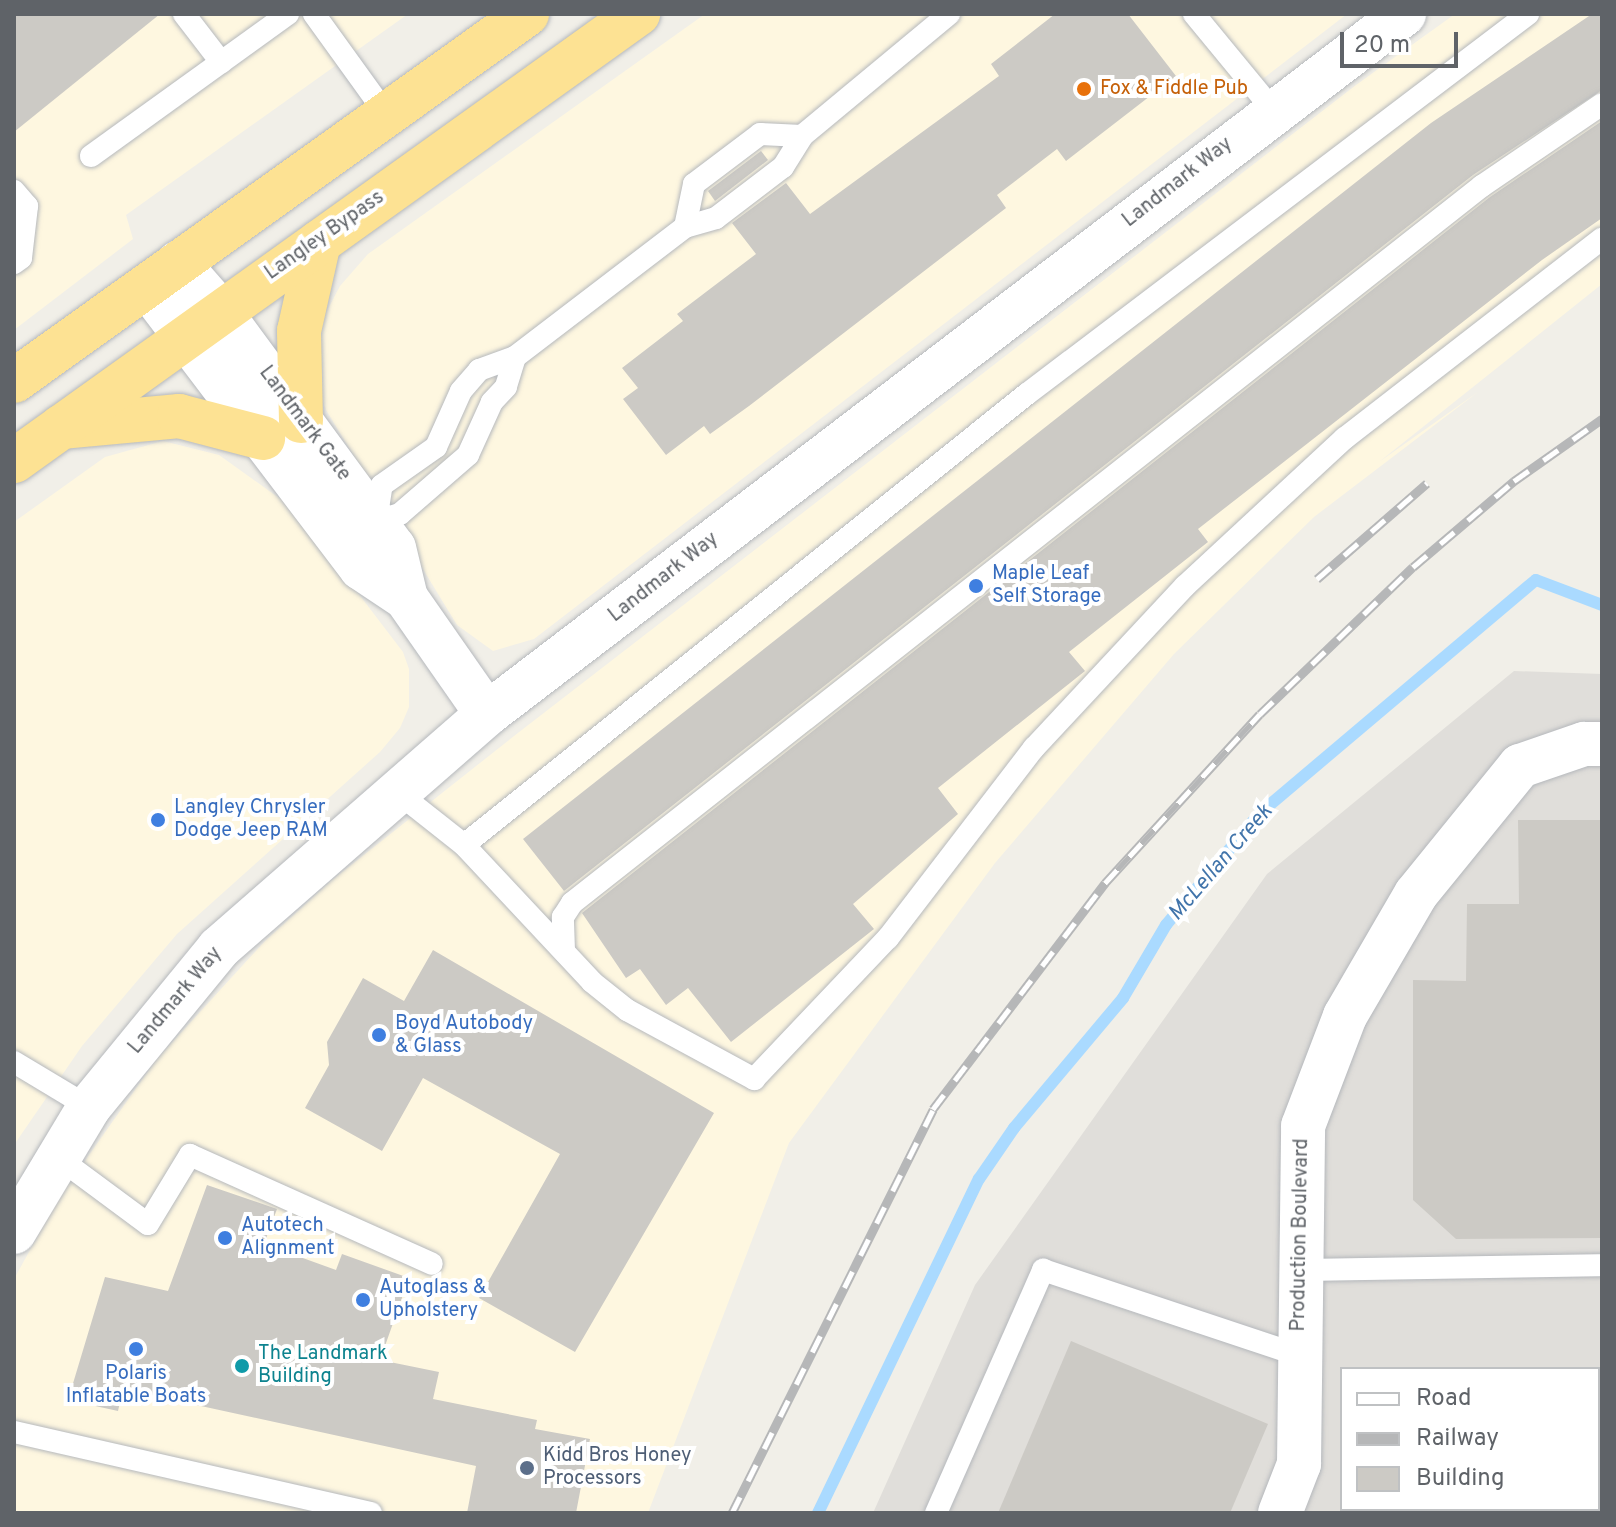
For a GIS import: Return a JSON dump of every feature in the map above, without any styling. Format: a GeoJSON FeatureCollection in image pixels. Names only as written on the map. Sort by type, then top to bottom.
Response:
{"type":"FeatureCollection","features":[{"type":"Feature","properties":{"kind":"highway"},"geometry":{"type":"LineString","coordinates":[[14,381],[527,14]]}},
{"type":"Feature","properties":{"kind":"highway","name":"Langley Bypass"},"geometry":{"type":"LineString","coordinates":[[14,461],[219,310],[638,14]]}},
{"type":"Feature","properties":{"kind":"highway"},"geometry":{"type":"LineString","coordinates":[[59,427],[179,416],[282,429],[319,242]]}},
{"type":"Feature","properties":{"kind":"street","name":"Landmark Way"},"geometry":{"type":"LineString","coordinates":[[14,1232],[56,1156],[89,1107],[219,948],[397,792],[487,714],[1273,110],[1404,14]]}},
{"type":"Feature","properties":{"kind":"street","name":"Landmark Gate"},"geometry":{"type":"LineString","coordinates":[[162,274],[219,310],[361,568],[406,598],[487,714]]}},
{"type":"Feature","properties":{"kind":"street","name":"Landmark Gate"},"geometry":{"type":"LineString","coordinates":[[162,274],[185,335],[376,521],[394,548],[406,598]]}},
{"type":"Feature","properties":{"kind":"street","name":"Production Boulevard"},"geometry":{"type":"LineString","coordinates":[[1280,1513],[1299,1464],[1303,1126],[1360,989],[1416,894],[1520,766],[1584,744],[1602,744]]}},
{"type":"Feature","properties":{"kind":"lane"},"geometry":{"type":"LineString","coordinates":[[184,14],[221,62]]}},
{"type":"Feature","properties":{"kind":"lane"},"geometry":{"type":"LineString","coordinates":[[91,156],[288,14]]}},
{"type":"Feature","properties":{"kind":"lane"},"geometry":{"type":"LineString","coordinates":[[314,14],[386,114]]}},
{"type":"Feature","properties":{"kind":"lane"},"geometry":{"type":"LineString","coordinates":[[515,357],[506,387],[455,470],[400,514],[376,521],[382,485],[436,447],[471,378],[487,364],[515,357],[685,227],[716,218],[783,167],[802,136],[949,14]]}},
{"type":"Feature","properties":{"kind":"lane"},"geometry":{"type":"LineString","coordinates":[[1194,14],[1273,110]]}},
{"type":"Feature","properties":{"kind":"lane"},"geometry":{"type":"LineString","coordinates":[[464,845],[1027,394],[1528,14]]}},
{"type":"Feature","properties":{"kind":"lane"},"geometry":{"type":"LineString","coordinates":[[564,951],[563,917],[572,903],[1482,186],[1602,104]]}},
{"type":"Feature","properties":{"kind":"lane"},"geometry":{"type":"LineString","coordinates":[[685,227],[694,184],[760,134],[802,136]]}},
{"type":"Feature","properties":{"kind":"lane"},"geometry":{"type":"LineString","coordinates":[[14,191],[27,206],[21,258],[14,263]]}},
{"type":"Feature","properties":{"kind":"lane"},"geometry":{"type":"LineString","coordinates":[[397,792],[464,845],[592,982],[627,1010],[754,1079],[888,938],[1034,748],[1185,586],[1345,438],[1602,239]]}},
{"type":"Feature","properties":{"kind":"lane"},"geometry":{"type":"LineString","coordinates":[[14,1062],[89,1107]]}},
{"type":"Feature","properties":{"kind":"lane"},"geometry":{"type":"LineString","coordinates":[[56,1156],[148,1224],[190,1155],[432,1264]]}},
{"type":"Feature","properties":{"kind":"lane"},"geometry":{"type":"LineString","coordinates":[[1299,1270],[1602,1265]]}},
{"type":"Feature","properties":{"kind":"lane"},"geometry":{"type":"LineString","coordinates":[[936,1513],[1043,1270],[1299,1355]]}},
{"type":"Feature","properties":{"kind":"lane"},"geometry":{"type":"LineString","coordinates":[[14,1432],[371,1513]]}},
{"type":"Feature","properties":{"kind":"shaded area"},"geometry":{"type":"Polygon","coordinates":[[[14,14],[408,14],[126,215],[133,239],[14,330],[14,14]]]}},
{"type":"Feature","properties":{"kind":"shaded area"},"geometry":{"type":"Polygon","coordinates":[[[705,14],[1347,14],[534,639],[493,651],[457,625],[326,410],[316,384],[320,324],[340,286],[368,254],[705,14]]]}},
{"type":"Feature","properties":{"kind":"shaded area"},"geometry":{"type":"Polygon","coordinates":[[[1455,14],[1602,14],[1602,284],[1379,462],[1478,392],[1314,517],[1174,654],[995,863],[789,1143],[648,1513],[14,1513],[14,1279],[60,1196],[156,1060],[265,941],[331,881],[514,736],[1356,85],[1455,14]]]}},
{"type":"Feature","properties":{"kind":"shaded area","name":"Langley Chrysler Dodge Jeep RAM"},"geometry":{"type":"Polygon","coordinates":[[[163,441],[219,455],[293,508],[403,652],[409,669],[409,707],[400,728],[380,752],[177,934],[82,1046],[14,1145],[14,522],[105,457],[163,441]]]}},
{"type":"Feature","properties":{"kind":"shaded area"},"geometry":{"type":"Polygon","coordinates":[[[1514,671],[1602,674],[1602,1513],[873,1513],[975,1285],[1267,874],[1514,671]]]}},
{"type":"Feature","properties":{"kind":"building"},"geometry":{"type":"Polygon","coordinates":[[[14,14],[160,14],[14,132],[14,14]]]}},
{"type":"Feature","properties":{"kind":"building"},"geometry":{"type":"Polygon","coordinates":[[[1055,14],[1128,14],[1176,76],[1066,161],[1057,149],[997,195],[1006,208],[749,406],[710,434],[704,426],[666,455],[623,399],[638,388],[622,368],[683,321],[677,314],[756,254],[732,223],[786,183],[810,214],[999,76],[991,64],[1055,14]]]}},
{"type":"Feature","properties":{"kind":"building"},"geometry":{"type":"Polygon","coordinates":[[[1592,14],[1602,14],[1602,90],[1473,175],[564,891],[523,839],[1431,123],[1592,14]]]}},
{"type":"Feature","properties":{"kind":"building"},"geometry":{"type":"Polygon","coordinates":[[[1602,121],[1602,218],[1542,260],[1198,529],[1208,542],[1069,652],[1085,671],[938,788],[958,814],[853,904],[874,929],[731,1042],[688,988],[666,1005],[640,969],[626,978],[582,913],[1490,197],[1602,121]]]}},
{"type":"Feature","properties":{"kind":"building"},"geometry":{"type":"Polygon","coordinates":[[[761,151],[768,160],[715,201],[708,191],[761,151]]]}},
{"type":"Feature","properties":{"kind":"building"},"geometry":{"type":"Polygon","coordinates":[[[1518,820],[1602,820],[1602,1238],[1456,1239],[1413,1200],[1413,980],[1466,981],[1467,904],[1519,904],[1518,820]]]}},
{"type":"Feature","properties":{"kind":"building"},"geometry":{"type":"Polygon","coordinates":[[[433,950],[714,1113],[575,1352],[479,1298],[560,1154],[423,1078],[382,1151],[305,1108],[329,1065],[327,1042],[363,978],[404,1001],[433,950]]]}},
{"type":"Feature","properties":{"kind":"building"},"geometry":{"type":"Polygon","coordinates":[[[207,1185],[277,1209],[264,1244],[336,1270],[342,1254],[409,1278],[380,1360],[439,1372],[433,1399],[537,1420],[535,1429],[590,1439],[576,1513],[467,1513],[476,1466],[123,1389],[118,1411],[68,1400],[105,1277],[168,1291],[207,1185]]]}},
{"type":"Feature","properties":{"kind":"building"},"geometry":{"type":"Polygon","coordinates":[[[1071,1341],[1268,1424],[1230,1513],[998,1513],[1071,1341]]]}},
{"type":"Feature","properties":{"kind":"waterway","name":"McLellan Creek"},"geometry":{"type":"LineString","coordinates":[[818,1513],[979,1179],[1014,1128],[1123,998],[1166,925],[1260,813],[1536,580],[1602,605]]}},
{"type":"Feature","properties":{"kind":"railway"},"geometry":{"type":"LineString","coordinates":[[732,1513],[933,1109],[1105,883],[1260,714],[1413,567],[1514,481],[1602,419]]}},
{"type":"Feature","properties":{"kind":"railway"},"geometry":{"type":"LineString","coordinates":[[1317,579],[1427,483]]}},
{"type":"Feature","properties":{"kind":"place","name":"Fox & Fiddle Pub"},"geometry":{"type":"Point","coordinates":[1084,89]}},
{"type":"Feature","properties":{"kind":"place","name":"Maple Leaf Self Storage"},"geometry":{"type":"Point","coordinates":[976,586]}},
{"type":"Feature","properties":{"kind":"place","name":"Langley Chrysler Dodge Jeep RAM"},"geometry":{"type":"Point","coordinates":[158,820]}},
{"type":"Feature","properties":{"kind":"place","name":"Boyd Autobody & Glass"},"geometry":{"type":"Point","coordinates":[379,1035]}},
{"type":"Feature","properties":{"kind":"place","name":"Autotech Alignment"},"geometry":{"type":"Point","coordinates":[225,1238]}},
{"type":"Feature","properties":{"kind":"place","name":"Autoglass & Upholstery"},"geometry":{"type":"Point","coordinates":[363,1300]}},
{"type":"Feature","properties":{"kind":"place","name":"Polaris Inflatable Boats"},"geometry":{"type":"Point","coordinates":[136,1349]}},
{"type":"Feature","properties":{"kind":"place","name":"The Landmark Building"},"geometry":{"type":"Point","coordinates":[242,1366]}},
{"type":"Feature","properties":{"kind":"place","name":"Kidd Bros Honey Processors"},"geometry":{"type":"Point","coordinates":[527,1468]}}]}
